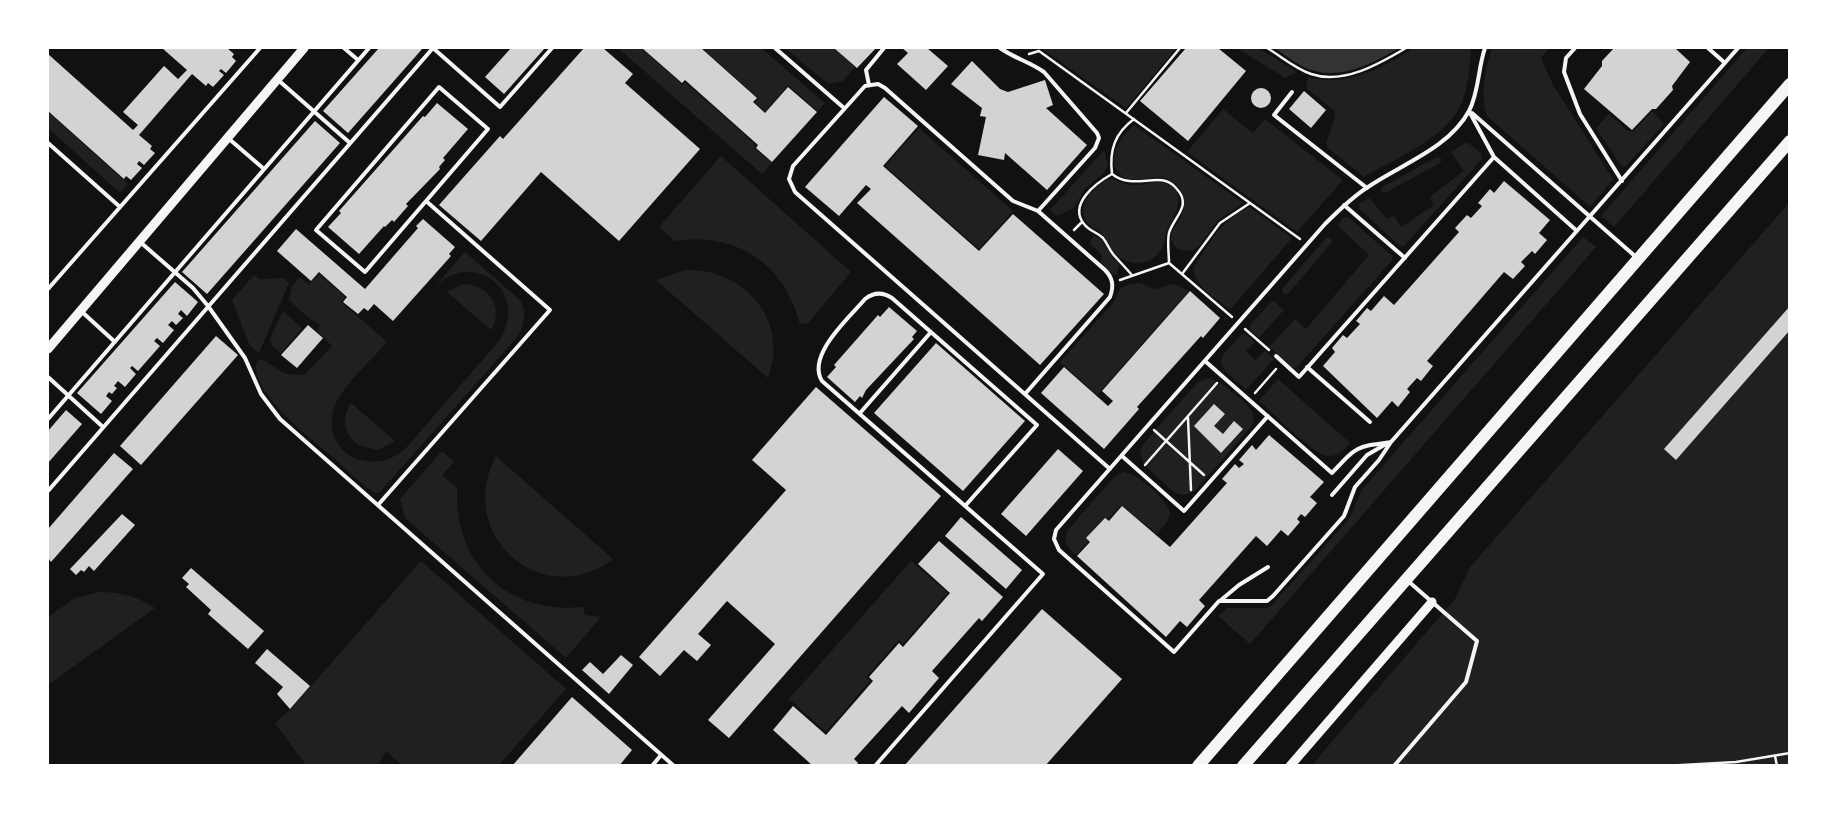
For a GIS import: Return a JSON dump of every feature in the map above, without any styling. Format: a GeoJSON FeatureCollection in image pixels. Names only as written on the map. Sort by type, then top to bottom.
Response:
{"type":"FeatureCollection","features":[{"type":"Feature","properties":{"kind":"main road"},"geometry":{"type":"LineString","coordinates":[[1198,766],[1790,84]]}},
{"type":"Feature","properties":{"kind":"main road"},"geometry":{"type":"LineString","coordinates":[[1243,766],[1790,141]]}},
{"type":"Feature","properties":{"kind":"street"},"geometry":{"type":"LineString","coordinates":[[48,348],[304,48]]}},
{"type":"Feature","properties":{"kind":"street"},"geometry":{"type":"LineString","coordinates":[[1290,766],[1432,602]]}},
{"type":"Feature","properties":{"kind":"lane"},"geometry":{"type":"LineString","coordinates":[[48,289],[260,48]]}},
{"type":"Feature","properties":{"kind":"lane"},"geometry":{"type":"LineString","coordinates":[[344,48],[358,60]]}},
{"type":"Feature","properties":{"kind":"lane"},"geometry":{"type":"LineString","coordinates":[[48,419],[369,48]]}},
{"type":"Feature","properties":{"kind":"lane"},"geometry":{"type":"LineString","coordinates":[[48,491],[433,48],[500,108],[552,48]]}},
{"type":"Feature","properties":{"kind":"lane"},"geometry":{"type":"LineString","coordinates":[[775,48],[844,108]]}},
{"type":"Feature","properties":{"kind":"lane"},"geometry":{"type":"LineString","coordinates":[[869,84],[866,70],[884,48]]}},
{"type":"Feature","properties":{"kind":"lane"},"geometry":{"type":"LineString","coordinates":[[1000,48],[1015,59],[1034,64],[1044,72],[1097,133],[1099,138],[1095,148],[1038,211]]}},
{"type":"Feature","properties":{"kind":"lane"},"geometry":{"type":"LineString","coordinates":[[1268,567],[1238,586],[1220,601],[1174,652],[1059,550],[1054,539],[1056,530],[1344,205],[1366,188],[1450,135],[1470,110],[1485,48]]}},
{"type":"Feature","properties":{"kind":"lane"},"geometry":{"type":"LineString","coordinates":[[1575,48],[1566,58],[1564,72],[1585,122],[1622,181]]}},
{"type":"Feature","properties":{"kind":"lane"},"geometry":{"type":"LineString","coordinates":[[1708,48],[1725,63]]}},
{"type":"Feature","properties":{"kind":"lane"},"geometry":{"type":"LineString","coordinates":[[1220,601],[1267,600],[1273,596],[1344,516],[1355,487],[1379,460],[1390,442],[1738,48]]}},
{"type":"Feature","properties":{"kind":"lane"},"geometry":{"type":"LineString","coordinates":[[277,79],[350,143]]}},
{"type":"Feature","properties":{"kind":"lane"},"geometry":{"type":"LineString","coordinates":[[1025,394],[1106,302],[1113,285],[1105,270],[1038,211],[1013,201],[885,88],[878,84],[869,84],[861,89],[793,166],[789,179],[795,192],[1110,469]]}},
{"type":"Feature","properties":{"kind":"lane"},"geometry":{"type":"LineString","coordinates":[[439,87],[488,130],[426,201],[365,272],[316,230],[439,87]]}},
{"type":"Feature","properties":{"kind":"lane"},"geometry":{"type":"LineString","coordinates":[[1292,92],[1274,115],[1366,188]]}},
{"type":"Feature","properties":{"kind":"lane"},"geometry":{"type":"LineString","coordinates":[[1470,110],[1494,157],[1577,232]]}},
{"type":"Feature","properties":{"kind":"lane"},"geometry":{"type":"LineString","coordinates":[[1470,110],[1638,259]]}},
{"type":"Feature","properties":{"kind":"lane"},"geometry":{"type":"LineString","coordinates":[[227,137],[264,169]]}},
{"type":"Feature","properties":{"kind":"lane"},"geometry":{"type":"LineString","coordinates":[[48,143],[120,207]]}},
{"type":"Feature","properties":{"kind":"lane"},"geometry":{"type":"LineString","coordinates":[[1276,356],[1299,377],[1494,157]]}},
{"type":"Feature","properties":{"kind":"lane"},"geometry":{"type":"LineString","coordinates":[[378,505],[550,310],[426,201]]}},
{"type":"Feature","properties":{"kind":"lane"},"geometry":{"type":"LineString","coordinates":[[1344,205],[1404,258]]}},
{"type":"Feature","properties":{"kind":"lane"},"geometry":{"type":"LineString","coordinates":[[139,241],[175,272],[208,306],[245,358],[261,394],[280,419],[674,766]]}},
{"type":"Feature","properties":{"kind":"lane"},"geometry":{"type":"LineString","coordinates":[[875,766],[1043,574],[860,414],[820,377],[820,357],[831,338],[865,300],[878,293],[892,298],[1037,425],[966,506]]}},
{"type":"Feature","properties":{"kind":"lane"},"geometry":{"type":"LineString","coordinates":[[80,310],[115,342]]}},
{"type":"Feature","properties":{"kind":"lane"},"geometry":{"type":"LineString","coordinates":[[860,414],[931,332]]}},
{"type":"Feature","properties":{"kind":"lane"},"geometry":{"type":"LineString","coordinates":[[1205,360],[1332,473],[1352,451],[1359,447],[1390,442]]}},
{"type":"Feature","properties":{"kind":"lane"},"geometry":{"type":"LineString","coordinates":[[1307,367],[1370,422]]}},
{"type":"Feature","properties":{"kind":"lane"},"geometry":{"type":"LineString","coordinates":[[48,377],[103,427]]}},
{"type":"Feature","properties":{"kind":"lane"},"geometry":{"type":"LineString","coordinates":[[1122,456],[1184,511],[1268,416]]}},
{"type":"Feature","properties":{"kind":"lane"},"geometry":{"type":"LineString","coordinates":[[1332,495],[1367,455],[1390,442]]}},
{"type":"Feature","properties":{"kind":"lane"},"geometry":{"type":"LineString","coordinates":[[1394,766],[1466,682],[1477,641],[1406,579]]}},
{"type":"Feature","properties":{"kind":"lane"},"geometry":{"type":"LineString","coordinates":[[652,766],[662,754]]}},
{"type":"Feature","properties":{"kind":"path"},"geometry":{"type":"LineString","coordinates":[[1015,59],[1039,51],[1042,48]]}},
{"type":"Feature","properties":{"kind":"path"},"geometry":{"type":"LineString","coordinates":[[1126,113],[1180,48]]}},
{"type":"Feature","properties":{"kind":"path"},"geometry":{"type":"LineString","coordinates":[[1267,48],[1310,73],[1333,78],[1375,65],[1406,48]]}},
{"type":"Feature","properties":{"kind":"path"},"geometry":{"type":"LineString","coordinates":[[1039,51],[1308,244]]}},
{"type":"Feature","properties":{"kind":"path"},"geometry":{"type":"LineString","coordinates":[[1112,174],[1111,155],[1116,138],[1134,119]]}},
{"type":"Feature","properties":{"kind":"path"},"geometry":{"type":"LineString","coordinates":[[1112,174],[1132,183],[1154,180],[1166,181],[1176,188],[1180,194],[1182,209],[1168,236],[1169,263],[1267,348]]}},
{"type":"Feature","properties":{"kind":"path"},"geometry":{"type":"LineString","coordinates":[[1112,174],[1097,182],[1088,192],[1081,204],[1080,216],[1086,226],[1105,240],[1111,252],[1131,274]]}},
{"type":"Feature","properties":{"kind":"path"},"geometry":{"type":"LineString","coordinates":[[1182,274],[1220,222],[1250,203]]}},
{"type":"Feature","properties":{"kind":"path"},"geometry":{"type":"LineString","coordinates":[[1113,285],[1131,274],[1169,263]]}},
{"type":"Feature","properties":{"kind":"path"},"geometry":{"type":"LineString","coordinates":[[1249,399],[1282,362]]}},
{"type":"Feature","properties":{"kind":"path"},"geometry":{"type":"LineString","coordinates":[[1139,471],[1223,376]]}},
{"type":"Feature","properties":{"kind":"path"},"geometry":{"type":"LineString","coordinates":[[1188,417],[1192,503]]}},
{"type":"Feature","properties":{"kind":"path"},"geometry":{"type":"LineString","coordinates":[[1148,425],[1211,480]]}},
{"type":"Feature","properties":{"kind":"path"},"geometry":{"type":"LineString","coordinates":[[1664,766],[1736,762],[1790,753]]}},
{"type":"Feature","properties":{"kind":"path"},"geometry":{"type":"LineString","coordinates":[[1775,756],[1776,766]]}},
{"type":"Feature","properties":{"kind":"shaded area"},"geometry":{"type":"Polygon","coordinates":[[[618,48],[643,48],[683,85],[685,82],[756,145],[754,148],[772,163],[762,174],[618,48]]]}},
{"type":"Feature","properties":{"kind":"shaded area"},"geometry":{"type":"Polygon","coordinates":[[[702,48],[761,48],[825,103],[818,111],[788,85],[765,112],[755,103],[758,98],[702,48]]]}},
{"type":"Feature","properties":{"kind":"shaded area"},"geometry":{"type":"Polygon","coordinates":[[[785,48],[833,48],[855,67],[843,81],[828,84],[785,48]]]}},
{"type":"Feature","properties":{"kind":"shaded area"},"geometry":{"type":"Polygon","coordinates":[[[1041,48],[1177,48],[1126,108],[1041,48]]]}},
{"type":"Feature","properties":{"kind":"shaded area"},"geometry":{"type":"Polygon","coordinates":[[[1237,48],[1258,48],[1297,72],[1285,78],[1237,48]]]}},
{"type":"Feature","properties":{"kind":"shaded area"},"geometry":{"type":"Polygon","coordinates":[[[1274,48],[1399,48],[1357,68],[1334,73],[1322,73],[1296,63],[1274,48]]]}},
{"type":"Feature","properties":{"kind":"shaded area"},"geometry":{"type":"Polygon","coordinates":[[[1413,48],[1470,48],[1469,75],[1464,98],[1449,123],[1439,132],[1415,149],[1364,177],[1328,148],[1326,143],[1335,117],[1335,111],[1306,88],[1308,77],[1336,80],[1350,78],[1389,63],[1413,48]]]}},
{"type":"Feature","properties":{"kind":"shaded area"},"geometry":{"type":"Polygon","coordinates":[[[1492,48],[1549,48],[1541,58],[1553,85],[1613,179],[1591,206],[1487,116],[1484,100],[1484,82],[1492,48]]]}},
{"type":"Feature","properties":{"kind":"shaded area"},"geometry":{"type":"Polygon","coordinates":[[[1747,48],[1769,48],[1614,227],[1601,216],[1747,48]]]}},
{"type":"Feature","properties":{"kind":"shaded area"},"geometry":{"type":"Polygon","coordinates":[[[1223,109],[1253,133],[1265,119],[1343,180],[1297,232],[1187,152],[1223,109]]]}},
{"type":"Feature","properties":{"kind":"shaded area"},"geometry":{"type":"Polygon","coordinates":[[[1652,111],[1664,124],[1626,166],[1622,167],[1596,128],[1609,114],[1628,131],[1634,131],[1652,111]]]}},
{"type":"Feature","properties":{"kind":"shaded area"},"geometry":{"type":"Polygon","coordinates":[[[48,112],[128,184],[120,193],[48,128],[48,112]]]}},
{"type":"Feature","properties":{"kind":"shaded area"},"geometry":{"type":"Polygon","coordinates":[[[1134,125],[1243,203],[1218,220],[1200,245],[1192,251],[1177,249],[1171,240],[1172,232],[1182,216],[1184,206],[1183,195],[1177,185],[1161,177],[1136,180],[1127,179],[1115,167],[1115,152],[1118,144],[1134,125]]]}},
{"type":"Feature","properties":{"kind":"shaded area"},"geometry":{"type":"Polygon","coordinates":[[[919,128],[1013,211],[979,249],[885,166],[919,128]]]}},
{"type":"Feature","properties":{"kind":"shaded area"},"geometry":{"type":"Polygon","coordinates":[[[1467,142],[1481,153],[1482,159],[1404,246],[1400,246],[1359,209],[1359,204],[1369,198],[1387,219],[1394,216],[1401,227],[1434,205],[1430,197],[1464,171],[1451,152],[1467,142]]]}},
{"type":"Feature","properties":{"kind":"shaded area"},"geometry":{"type":"Polygon","coordinates":[[[1104,150],[1108,164],[1104,173],[1085,189],[1074,208],[1057,216],[1050,210],[1104,150]]]}},
{"type":"Feature","properties":{"kind":"shaded area"},"geometry":{"type":"Polygon","coordinates":[[[721,156],[851,272],[808,323],[800,324],[793,303],[782,284],[770,269],[755,256],[738,247],[718,242],[698,239],[675,241],[659,227],[721,156]]]}},
{"type":"Feature","properties":{"kind":"shaded area"},"geometry":{"type":"Polygon","coordinates":[[[1437,157],[1442,159],[1440,163],[1385,193],[1381,192],[1382,187],[1437,157]]]}},
{"type":"Feature","properties":{"kind":"shaded area"},"geometry":{"type":"Polygon","coordinates":[[[1110,179],[1129,185],[1167,183],[1177,192],[1178,204],[1174,218],[1168,228],[1160,252],[1152,259],[1134,263],[1122,259],[1113,251],[1103,235],[1086,221],[1083,208],[1085,202],[1093,190],[1110,179]]]}},
{"type":"Feature","properties":{"kind":"shaded area"},"geometry":{"type":"Polygon","coordinates":[[[1789,203],[1789,765],[1311,766],[1455,599],[1470,567],[1789,203]]]}},
{"type":"Feature","properties":{"kind":"shaded area"},"geometry":{"type":"Polygon","coordinates":[[[1249,207],[1292,238],[1230,310],[1201,286],[1194,274],[1194,267],[1217,232],[1231,218],[1249,207]]]}},
{"type":"Feature","properties":{"kind":"shaded area"},"geometry":{"type":"Polygon","coordinates":[[[1343,217],[1348,217],[1392,256],[1392,260],[1297,367],[1293,368],[1269,347],[1295,319],[1306,329],[1369,255],[1338,226],[1343,217]]]}},
{"type":"Feature","properties":{"kind":"shaded area"},"geometry":{"type":"Polygon","coordinates":[[[1093,235],[1102,240],[1119,264],[1117,274],[1114,275],[1101,263],[1102,256],[1090,243],[1093,235]]]}},
{"type":"Feature","properties":{"kind":"shaded area"},"geometry":{"type":"Polygon","coordinates":[[[1327,237],[1331,238],[1332,242],[1288,294],[1283,294],[1282,289],[1327,237]]]}},
{"type":"Feature","properties":{"kind":"shaded area"},"geometry":{"type":"Polygon","coordinates":[[[1583,237],[1596,247],[1250,644],[1218,616],[1227,608],[1267,608],[1271,606],[1349,519],[1361,491],[1583,237]]]}},
{"type":"Feature","properties":{"kind":"shaded area"},"geometry":{"type":"Polygon","coordinates":[[[465,252],[521,301],[524,310],[524,322],[519,335],[380,492],[376,493],[359,482],[298,428],[272,401],[262,387],[257,373],[257,361],[261,359],[286,374],[304,375],[332,346],[317,331],[320,324],[310,319],[289,300],[292,286],[300,277],[309,285],[319,274],[345,297],[341,302],[387,342],[348,384],[336,402],[333,411],[332,427],[336,440],[343,450],[354,458],[366,461],[380,461],[393,457],[406,448],[499,341],[507,324],[508,307],[503,293],[494,282],[482,274],[467,272],[451,276],[435,286],[465,252]]]}},
{"type":"Feature","properties":{"kind":"shaded area"},"geometry":{"type":"Polygon","coordinates":[[[685,270],[706,272],[726,278],[743,288],[757,302],[767,318],[773,336],[773,357],[768,378],[656,280],[685,270]]]}},
{"type":"Feature","properties":{"kind":"shaded area"},"geometry":{"type":"Polygon","coordinates":[[[254,275],[260,279],[284,278],[289,283],[259,353],[250,346],[232,300],[254,275]]]}},
{"type":"Feature","properties":{"kind":"shaded area"},"geometry":{"type":"Polygon","coordinates":[[[1140,283],[1154,289],[1174,284],[1189,291],[1097,395],[1060,362],[1113,303],[1120,289],[1129,284],[1140,283]]]}},
{"type":"Feature","properties":{"kind":"shaded area"},"geometry":{"type":"Polygon","coordinates":[[[463,284],[480,288],[492,298],[496,313],[491,330],[447,292],[463,284]]]}},
{"type":"Feature","properties":{"kind":"shaded area"},"geometry":{"type":"Polygon","coordinates":[[[1274,301],[1284,310],[1259,338],[1250,330],[1250,325],[1274,301]]]}},
{"type":"Feature","properties":{"kind":"shaded area"},"geometry":{"type":"Polygon","coordinates":[[[283,311],[302,328],[281,353],[273,347],[270,339],[283,311]]]}},
{"type":"Feature","properties":{"kind":"shaded area"},"geometry":{"type":"Polygon","coordinates":[[[1245,334],[1255,342],[1246,351],[1255,360],[1265,351],[1274,359],[1246,390],[1224,370],[1221,362],[1223,355],[1241,335],[1245,334]]]}},
{"type":"Feature","properties":{"kind":"shaded area"},"geometry":{"type":"Polygon","coordinates":[[[1207,378],[1225,386],[1238,397],[1252,412],[1253,421],[1251,427],[1194,492],[1184,495],[1175,493],[1144,465],[1140,452],[1144,443],[1197,383],[1207,378]]]}},
{"type":"Feature","properties":{"kind":"shaded area"},"geometry":{"type":"Polygon","coordinates":[[[1278,379],[1350,443],[1345,449],[1334,456],[1321,454],[1303,441],[1259,401],[1278,379]]]}},
{"type":"Feature","properties":{"kind":"shaded area"},"geometry":{"type":"Polygon","coordinates":[[[351,403],[395,441],[378,450],[358,445],[347,430],[345,420],[351,403]]]}},
{"type":"Feature","properties":{"kind":"shaded area"},"geometry":{"type":"Polygon","coordinates":[[[442,451],[454,462],[442,475],[457,488],[458,515],[465,540],[476,561],[491,579],[509,593],[531,602],[556,607],[583,607],[585,615],[601,617],[566,658],[405,518],[400,499],[442,451]]]}},
{"type":"Feature","properties":{"kind":"shaded area"},"geometry":{"type":"Polygon","coordinates":[[[496,456],[613,559],[586,573],[559,577],[534,571],[512,557],[496,537],[487,513],[486,485],[496,456]]]}},
{"type":"Feature","properties":{"kind":"shaded area"},"geometry":{"type":"Polygon","coordinates":[[[1124,472],[1144,482],[1164,501],[1170,513],[1167,522],[1157,534],[1121,505],[1076,555],[1066,541],[1068,530],[1114,477],[1124,472]]]}},
{"type":"Feature","properties":{"kind":"shaded area"},"geometry":{"type":"Polygon","coordinates":[[[421,561],[566,689],[499,765],[402,765],[386,751],[378,765],[306,765],[275,723],[290,710],[421,561]]]}},
{"type":"Feature","properties":{"kind":"shaded area"},"geometry":{"type":"Polygon","coordinates":[[[911,561],[948,593],[903,644],[899,640],[866,677],[870,681],[826,732],[789,699],[911,561]]]}},
{"type":"Feature","properties":{"kind":"shaded area"},"geometry":{"type":"Polygon","coordinates":[[[99,592],[114,593],[142,600],[155,608],[48,685],[48,617],[75,598],[99,592]]]}},
{"type":"Feature","properties":{"kind":"building"},"geometry":{"type":"Polygon","coordinates":[[[162,48],[227,48],[234,54],[232,57],[236,61],[226,73],[221,69],[219,71],[224,75],[213,87],[208,83],[206,86],[192,74],[139,135],[152,146],[150,149],[155,153],[144,165],[139,161],[137,164],[142,168],[131,180],[126,176],[124,179],[48,111],[48,54],[133,130],[138,125],[123,112],[164,66],[178,79],[187,70],[162,48]]]}},
{"type":"Feature","properties":{"kind":"building"},"geometry":{"type":"Polygon","coordinates":[[[379,48],[423,48],[348,133],[323,111],[379,48]]]}},
{"type":"Feature","properties":{"kind":"building"},"geometry":{"type":"Polygon","coordinates":[[[511,48],[545,48],[504,94],[485,77],[511,48]]]}},
{"type":"Feature","properties":{"kind":"building"},"geometry":{"type":"Polygon","coordinates":[[[584,48],[603,48],[633,74],[625,83],[700,149],[619,241],[541,172],[481,241],[439,205],[500,136],[503,139],[584,48]]]}},
{"type":"Feature","properties":{"kind":"building"},"geometry":{"type":"Polygon","coordinates":[[[642,48],[701,48],[757,98],[753,102],[765,113],[788,87],[817,112],[772,162],[756,148],[758,145],[685,80],[682,83],[642,48]]]}},
{"type":"Feature","properties":{"kind":"building"},"geometry":{"type":"Polygon","coordinates":[[[834,48],[876,48],[857,68],[834,48]]]}},
{"type":"Feature","properties":{"kind":"building"},"geometry":{"type":"Polygon","coordinates":[[[902,48],[927,48],[948,66],[926,90],[897,64],[908,53],[902,48]]]}},
{"type":"Feature","properties":{"kind":"building"},"geometry":{"type":"Polygon","coordinates":[[[1186,48],[1218,48],[1246,71],[1188,141],[1140,101],[1186,48]]]}},
{"type":"Feature","properties":{"kind":"building"},"geometry":{"type":"Polygon","coordinates":[[[1614,48],[1675,48],[1690,62],[1672,86],[1673,90],[1656,109],[1652,109],[1632,130],[1584,89],[1602,66],[1602,61],[1614,48]]]}},
{"type":"Feature","properties":{"kind":"building"},"geometry":{"type":"Polygon","coordinates":[[[972,61],[1000,89],[1008,92],[1045,80],[1053,105],[1046,108],[1087,145],[1047,190],[1005,153],[1004,160],[978,155],[986,117],[980,116],[982,108],[951,84],[972,61]]]}},
{"type":"Feature","properties":{"kind":"building"},"geometry":{"type":"Polygon","coordinates":[[[1261,88],[1268,91],[1271,98],[1268,105],[1261,108],[1254,105],[1251,98],[1254,91],[1261,88]]]}},
{"type":"Feature","properties":{"kind":"building"},"geometry":{"type":"Polygon","coordinates":[[[1304,91],[1326,110],[1311,128],[1289,109],[1304,91]]]}},
{"type":"Feature","properties":{"kind":"building"},"geometry":{"type":"Polygon","coordinates":[[[884,97],[918,126],[883,166],[979,251],[1013,214],[1104,294],[1040,365],[857,203],[871,189],[866,185],[839,216],[805,187],[884,97]]]}},
{"type":"Feature","properties":{"kind":"building"},"geometry":{"type":"Polygon","coordinates":[[[437,103],[468,129],[443,158],[445,160],[439,167],[440,169],[406,204],[408,206],[394,222],[392,220],[384,226],[359,254],[328,227],[341,213],[339,211],[423,116],[425,117],[437,103]]]}},
{"type":"Feature","properties":{"kind":"building"},"geometry":{"type":"Polygon","coordinates":[[[315,121],[340,143],[207,294],[182,272],[315,121]]]}},
{"type":"Feature","properties":{"kind":"building"},"geometry":{"type":"Polygon","coordinates":[[[1504,181],[1550,220],[1539,233],[1547,240],[1535,254],[1532,251],[1521,262],[1525,266],[1513,279],[1504,272],[1427,361],[1433,366],[1421,381],[1417,378],[1407,389],[1410,392],[1398,407],[1392,401],[1377,418],[1323,366],[1335,352],[1332,348],[1343,335],[1347,338],[1360,324],[1356,321],[1367,308],[1371,311],[1384,296],[1394,305],[1459,232],[1455,228],[1467,215],[1471,218],[1482,206],[1478,203],[1490,189],[1494,193],[1504,181]]]}},
{"type":"Feature","properties":{"kind":"building"},"geometry":{"type":"Polygon","coordinates":[[[423,219],[455,247],[449,254],[451,256],[393,321],[374,304],[368,311],[364,308],[358,314],[343,302],[347,297],[319,272],[311,281],[277,251],[296,229],[365,289],[418,228],[416,226],[423,219]]]}},
{"type":"Feature","properties":{"kind":"building"},"geometry":{"type":"Polygon","coordinates":[[[175,282],[198,302],[187,316],[181,310],[178,314],[183,318],[176,325],[172,321],[168,325],[174,330],[163,343],[157,338],[154,341],[160,346],[138,371],[132,366],[130,368],[136,374],[125,387],[118,381],[114,386],[117,388],[112,394],[109,392],[106,396],[112,401],[101,414],[77,393],[175,282]]]}},
{"type":"Feature","properties":{"kind":"building"},"geometry":{"type":"Polygon","coordinates":[[[1190,291],[1220,318],[1203,338],[1201,336],[1137,407],[1139,409],[1104,449],[1041,393],[1064,367],[1108,406],[1113,401],[1102,391],[1190,291]]]}},
{"type":"Feature","properties":{"kind":"building"},"geometry":{"type":"Polygon","coordinates":[[[1790,306],[1790,330],[1676,460],[1664,449],[1790,306]]]}},
{"type":"Feature","properties":{"kind":"building"},"geometry":{"type":"Polygon","coordinates":[[[889,307],[917,331],[912,337],[914,339],[866,390],[862,398],[860,396],[855,402],[827,377],[836,367],[834,365],[878,315],[880,317],[889,307]]]}},
{"type":"Feature","properties":{"kind":"building"},"geometry":{"type":"Polygon","coordinates":[[[308,325],[323,338],[297,368],[281,355],[308,325]]]}},
{"type":"Feature","properties":{"kind":"building"},"geometry":{"type":"Polygon","coordinates":[[[216,336],[238,355],[141,465],[120,446],[216,336]]]}},
{"type":"Feature","properties":{"kind":"building"},"geometry":{"type":"Polygon","coordinates":[[[936,343],[1025,421],[963,491],[874,413],[936,343]]]}},
{"type":"Feature","properties":{"kind":"building"},"geometry":{"type":"Polygon","coordinates":[[[816,387],[941,496],[729,738],[708,720],[775,644],[727,601],[698,634],[711,645],[697,661],[684,650],[660,676],[639,657],[786,490],[752,460],[816,387]]]}},
{"type":"Feature","properties":{"kind":"building"},"geometry":{"type":"Polygon","coordinates":[[[1214,404],[1225,414],[1214,426],[1223,434],[1234,421],[1243,429],[1221,453],[1194,426],[1214,404]]]}},
{"type":"Feature","properties":{"kind":"building"},"geometry":{"type":"Polygon","coordinates":[[[66,410],[82,424],[48,463],[48,431],[66,410]]]}},
{"type":"Feature","properties":{"kind":"building"},"geometry":{"type":"Polygon","coordinates":[[[1269,435],[1324,482],[1310,497],[1317,503],[1305,517],[1301,514],[1297,519],[1300,522],[1288,536],[1281,530],[1267,546],[1256,536],[1199,600],[1205,606],[1187,627],[1180,621],[1166,637],[1077,556],[1090,542],[1086,538],[1105,518],[1109,521],[1122,506],[1170,547],[1227,483],[1222,479],[1235,464],[1239,468],[1244,464],[1239,460],[1252,445],[1256,450],[1269,435]]]}},
{"type":"Feature","properties":{"kind":"building"},"geometry":{"type":"Polygon","coordinates":[[[1058,449],[1083,471],[1026,536],[1001,514],[1058,449]]]}},
{"type":"Feature","properties":{"kind":"building"},"geometry":{"type":"Polygon","coordinates":[[[114,453],[133,469],[51,562],[48,558],[48,529],[114,453]]]}},
{"type":"Feature","properties":{"kind":"building"},"geometry":{"type":"Polygon","coordinates":[[[122,514],[135,525],[94,571],[89,566],[84,572],[81,570],[76,575],[70,569],[122,514]]]}},
{"type":"Feature","properties":{"kind":"building"},"geometry":{"type":"Polygon","coordinates":[[[961,517],[1022,570],[1006,589],[945,536],[961,517]]]}},
{"type":"Feature","properties":{"kind":"building"},"geometry":{"type":"Polygon","coordinates":[[[939,541],[1003,597],[982,621],[979,618],[932,671],[939,678],[909,713],[902,706],[854,759],[858,763],[856,766],[813,766],[773,730],[793,706],[826,735],[873,681],[869,677],[899,643],[903,647],[950,593],[918,564],[939,541]]]}},
{"type":"Feature","properties":{"kind":"building"},"geometry":{"type":"Polygon","coordinates":[[[191,568],[264,631],[248,649],[208,614],[211,610],[186,587],[189,584],[182,578],[191,568]]]}},
{"type":"Feature","properties":{"kind":"building"},"geometry":{"type":"Polygon","coordinates":[[[1042,609],[1122,679],[1045,766],[904,766],[1042,609]]]}},
{"type":"Feature","properties":{"kind":"building"},"geometry":{"type":"Polygon","coordinates":[[[267,649],[310,686],[290,709],[277,694],[283,687],[255,663],[267,649]]]}},
{"type":"Feature","properties":{"kind":"building"},"geometry":{"type":"Polygon","coordinates":[[[621,655],[633,665],[609,694],[582,670],[590,662],[603,674],[621,655]]]}},
{"type":"Feature","properties":{"kind":"building"},"geometry":{"type":"Polygon","coordinates":[[[572,697],[632,750],[619,766],[512,766],[572,697]]]}}]}
